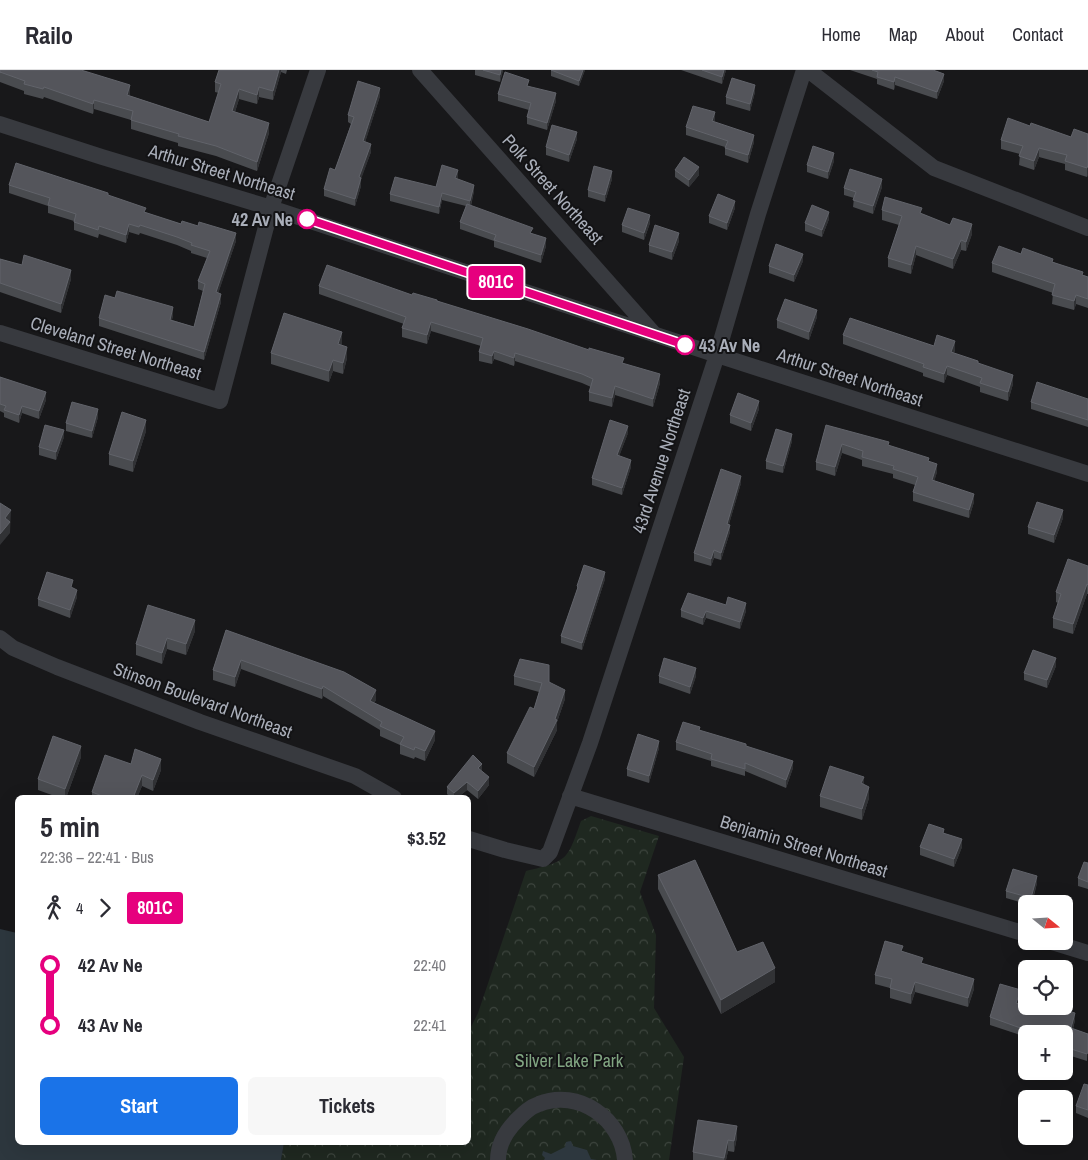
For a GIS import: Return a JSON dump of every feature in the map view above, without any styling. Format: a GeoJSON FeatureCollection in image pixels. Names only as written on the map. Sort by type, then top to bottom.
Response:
{"type":"FeatureCollection","features":[{"type":"Feature","properties":{"kind":"street"},"geometry":{"type":"LineString","coordinates":[[271,208],[318,70]]}},
{"type":"Feature","properties":{"kind":"street","name":"Polk Street Northeast"},"geometry":{"type":"LineString","coordinates":[[420,70],[655,335]]}},
{"type":"Feature","properties":{"kind":"street","name":"43rd Avenue Northeast"},"geometry":{"type":"LineString","coordinates":[[471,840],[543,859],[550,852],[590,743],[716,355],[804,70]]}},
{"type":"Feature","properties":{"kind":"street"},"geometry":{"type":"LineString","coordinates":[[808,70],[934,168],[1088,228]]}},
{"type":"Feature","properties":{"kind":"street","name":"Arthur Street Northeast"},"geometry":{"type":"LineString","coordinates":[[0,124],[271,208],[716,355],[1088,474]]}},
{"type":"Feature","properties":{"kind":"street","name":"Cleveland Street Northeast"},"geometry":{"type":"LineString","coordinates":[[0,333],[220,401],[271,208]]}},
{"type":"Feature","properties":{"kind":"street","name":"Stinson Boulevard Northeast"},"geometry":{"type":"LineString","coordinates":[[0,638],[12,648],[57,667],[200,722],[355,776],[389,795]]}},
{"type":"Feature","properties":{"kind":"street","name":"Benjamin Street Northeast"},"geometry":{"type":"LineString","coordinates":[[570,796],[1018,932]]}},
{"type":"Feature","properties":{"kind":"street"},"geometry":{"type":"LineString","coordinates":[[1073,948],[1088,953]]}},
{"type":"Feature","properties":{"kind":"street"},"geometry":{"type":"LineString","coordinates":[[498,1160],[501,1142],[508,1129],[526,1111],[539,1104],[555,1100],[572,1101],[588,1106],[601,1114],[614,1127],[621,1141],[625,1160]]}},
{"type":"Feature","properties":{"kind":"green space","name":"Silver Lake Park"},"geometry":{"type":"Polygon","coordinates":[[[591,816],[659,836],[640,892],[656,935],[654,1008],[684,1057],[669,1160],[281,1160],[284,1145],[471,1145],[471,1027],[478,1013],[526,871],[551,864],[564,857],[573,844],[581,821],[591,816]]]}},
{"type":"Feature","properties":{"kind":"shaded area"},"geometry":{"type":"Polygon","coordinates":[[[0,929],[15,933],[15,1145],[284,1145],[281,1160],[0,1160],[0,929]]]}},
{"type":"Feature","properties":{"kind":"shaded area"},"geometry":{"type":"Polygon","coordinates":[[[571,1141],[573,1146],[587,1150],[591,1159],[597,1160],[544,1160],[543,1151],[551,1154],[565,1147],[566,1142],[571,1141]]]}},
{"type":"Feature","properties":{"kind":"building"},"geometry":{"type":"Polygon","coordinates":[[[0,70],[81,70],[130,85],[127,95],[209,122],[221,84],[215,82],[219,70],[279,70],[273,91],[259,87],[257,95],[239,89],[232,111],[269,123],[257,162],[216,146],[178,136],[179,134],[131,120],[133,111],[94,100],[93,104],[44,87],[43,89],[24,84],[25,81],[0,72],[0,70]]]}},
{"type":"Feature","properties":{"kind":"building"},"geometry":{"type":"Polygon","coordinates":[[[483,70],[501,70],[500,75],[483,70]]]}},
{"type":"Feature","properties":{"kind":"building"},"geometry":{"type":"Polygon","coordinates":[[[551,70],[583,70],[579,81],[551,70]]]}},
{"type":"Feature","properties":{"kind":"building"},"geometry":{"type":"Polygon","coordinates":[[[702,70],[724,70],[722,77],[702,70]]]}},
{"type":"Feature","properties":{"kind":"building"},"geometry":{"type":"Polygon","coordinates":[[[872,70],[933,70],[944,74],[937,92],[895,77],[894,82],[877,77],[878,72],[872,70]]]}},
{"type":"Feature","properties":{"kind":"building"},"geometry":{"type":"Polygon","coordinates":[[[505,72],[529,80],[527,86],[556,93],[547,123],[527,117],[531,103],[498,94],[505,72]]]}},
{"type":"Feature","properties":{"kind":"building"},"geometry":{"type":"Polygon","coordinates":[[[732,78],[755,85],[750,104],[726,97],[732,78]]]}},
{"type":"Feature","properties":{"kind":"building"},"geometry":{"type":"Polygon","coordinates":[[[358,81],[380,88],[363,141],[371,144],[359,177],[361,178],[355,199],[324,189],[330,168],[335,170],[354,117],[348,115],[358,81]]]}},
{"type":"Feature","properties":{"kind":"building"},"geometry":{"type":"Polygon","coordinates":[[[693,106],[715,112],[712,121],[754,135],[748,155],[725,148],[728,141],[686,127],[693,106]]]}},
{"type":"Feature","properties":{"kind":"building"},"geometry":{"type":"Polygon","coordinates":[[[1008,118],[1030,126],[1031,123],[1071,137],[1074,129],[1088,134],[1087,168],[1065,161],[1067,155],[1039,148],[1034,161],[1019,156],[1023,146],[1001,140],[1008,118]]]}},
{"type":"Feature","properties":{"kind":"building"},"geometry":{"type":"Polygon","coordinates":[[[552,125],[577,132],[569,155],[546,147],[552,125]]]}},
{"type":"Feature","properties":{"kind":"building"},"geometry":{"type":"Polygon","coordinates":[[[813,146],[834,153],[828,172],[807,165],[813,146]]]}},
{"type":"Feature","properties":{"kind":"building"},"geometry":{"type":"Polygon","coordinates":[[[684,157],[699,167],[689,180],[675,170],[684,157]]]}},
{"type":"Feature","properties":{"kind":"building"},"geometry":{"type":"Polygon","coordinates":[[[16,163],[108,193],[108,195],[146,208],[144,212],[181,224],[182,221],[198,226],[199,222],[236,233],[216,292],[221,294],[204,352],[99,318],[105,295],[115,298],[117,291],[173,307],[170,320],[194,327],[205,284],[198,281],[210,251],[191,245],[192,243],[177,237],[140,225],[139,227],[129,224],[126,235],[99,226],[98,230],[74,222],[76,214],[48,205],[50,198],[9,185],[16,163]]]}},
{"type":"Feature","properties":{"kind":"building"},"geometry":{"type":"Polygon","coordinates":[[[442,165],[458,170],[455,178],[474,185],[470,201],[442,193],[439,207],[390,194],[395,177],[436,187],[442,165]]]}},
{"type":"Feature","properties":{"kind":"building"},"geometry":{"type":"Polygon","coordinates":[[[594,166],[612,171],[605,195],[588,190],[594,166]]]}},
{"type":"Feature","properties":{"kind":"building"},"geometry":{"type":"Polygon","coordinates":[[[850,169],[882,179],[873,206],[853,200],[856,192],[844,188],[850,169]]]}},
{"type":"Feature","properties":{"kind":"building"},"geometry":{"type":"Polygon","coordinates":[[[718,194],[735,201],[727,223],[709,216],[718,194]]]}},
{"type":"Feature","properties":{"kind":"building"},"geometry":{"type":"Polygon","coordinates":[[[885,197],[922,208],[920,213],[950,225],[953,218],[972,224],[966,242],[961,240],[953,259],[916,246],[911,265],[888,258],[902,216],[882,210],[885,197]]]}},
{"type":"Feature","properties":{"kind":"building"},"geometry":{"type":"Polygon","coordinates":[[[467,204],[533,228],[530,233],[546,238],[541,255],[494,240],[496,235],[460,222],[467,204]]]}},
{"type":"Feature","properties":{"kind":"building"},"geometry":{"type":"Polygon","coordinates":[[[812,205],[829,212],[822,230],[805,223],[812,205]]]}},
{"type":"Feature","properties":{"kind":"building"},"geometry":{"type":"Polygon","coordinates":[[[628,208],[650,215],[644,233],[622,225],[628,208]]]}},
{"type":"Feature","properties":{"kind":"building"},"geometry":{"type":"Polygon","coordinates":[[[655,225],[679,233],[672,252],[649,245],[655,225]]]}},
{"type":"Feature","properties":{"kind":"building"},"geometry":{"type":"Polygon","coordinates":[[[776,244],[803,254],[794,275],[769,266],[776,244]]]}},
{"type":"Feature","properties":{"kind":"building"},"geometry":{"type":"Polygon","coordinates":[[[999,246],[1021,254],[1023,248],[1053,259],[1052,262],[1083,272],[1082,275],[1088,277],[1088,299],[1076,295],[1074,301],[1052,295],[1055,284],[992,263],[999,246]]]}},
{"type":"Feature","properties":{"kind":"building"},"geometry":{"type":"Polygon","coordinates":[[[24,255],[71,270],[61,304],[0,283],[0,259],[22,265],[24,255]]]}},
{"type":"Feature","properties":{"kind":"building"},"geometry":{"type":"Polygon","coordinates":[[[327,265],[412,295],[413,293],[437,300],[589,350],[589,348],[624,358],[622,363],[660,374],[653,399],[615,386],[612,398],[589,392],[593,379],[582,374],[515,353],[514,358],[494,351],[492,356],[479,352],[483,338],[431,322],[427,335],[402,328],[406,317],[319,286],[327,265]]]}},
{"type":"Feature","properties":{"kind":"building"},"geometry":{"type":"Polygon","coordinates":[[[785,299],[817,310],[809,332],[777,320],[785,299]]]}},
{"type":"Feature","properties":{"kind":"building"},"geometry":{"type":"Polygon","coordinates":[[[284,313],[342,332],[338,344],[347,347],[343,363],[333,360],[329,371],[271,353],[284,313]]]}},
{"type":"Feature","properties":{"kind":"building"},"geometry":{"type":"Polygon","coordinates":[[[850,318],[934,346],[937,335],[955,341],[951,352],[1013,375],[1008,392],[980,383],[982,378],[947,366],[944,374],[923,367],[924,364],[843,335],[850,318]]]}},
{"type":"Feature","properties":{"kind":"building"},"geometry":{"type":"Polygon","coordinates":[[[0,377],[46,392],[39,411],[22,406],[19,415],[4,410],[6,406],[0,404],[0,377]]]}},
{"type":"Feature","properties":{"kind":"building"},"geometry":{"type":"Polygon","coordinates":[[[1037,382],[1088,399],[1088,420],[1031,402],[1037,382]]]}},
{"type":"Feature","properties":{"kind":"building"},"geometry":{"type":"Polygon","coordinates":[[[738,393],[759,401],[751,423],[730,415],[738,393]]]}},
{"type":"Feature","properties":{"kind":"building"},"geometry":{"type":"Polygon","coordinates":[[[72,402],[98,409],[92,431],[66,423],[72,402]]]}},
{"type":"Feature","properties":{"kind":"building"},"geometry":{"type":"Polygon","coordinates":[[[122,412],[146,420],[133,461],[109,454],[122,412]]]}},
{"type":"Feature","properties":{"kind":"building"},"geometry":{"type":"Polygon","coordinates":[[[610,420],[628,426],[617,455],[631,460],[622,488],[592,478],[610,420]]]}},
{"type":"Feature","properties":{"kind":"building"},"geometry":{"type":"Polygon","coordinates":[[[45,425],[64,430],[56,452],[39,447],[45,425]]]}},
{"type":"Feature","properties":{"kind":"building"},"geometry":{"type":"Polygon","coordinates":[[[826,425],[889,442],[888,445],[929,458],[928,461],[937,464],[932,480],[974,494],[969,510],[913,492],[918,477],[893,469],[894,466],[862,457],[863,451],[842,444],[835,467],[816,462],[826,425]]]}},
{"type":"Feature","properties":{"kind":"building"},"geometry":{"type":"Polygon","coordinates":[[[776,429],[792,434],[783,466],[766,461],[776,429]]]}},
{"type":"Feature","properties":{"kind":"building"},"geometry":{"type":"Polygon","coordinates":[[[721,469],[741,476],[727,524],[730,525],[721,553],[714,550],[711,559],[694,553],[721,469]]]}},
{"type":"Feature","properties":{"kind":"building"},"geometry":{"type":"Polygon","coordinates":[[[1037,502],[1063,510],[1054,535],[1028,527],[1037,502]]]}},
{"type":"Feature","properties":{"kind":"building"},"geometry":{"type":"Polygon","coordinates":[[[0,503],[11,510],[5,518],[10,522],[0,534],[0,503]]]}},
{"type":"Feature","properties":{"kind":"building"},"geometry":{"type":"Polygon","coordinates":[[[1068,559],[1088,566],[1088,585],[1073,624],[1053,618],[1061,594],[1056,592],[1068,559]]]}},
{"type":"Feature","properties":{"kind":"building"},"geometry":{"type":"Polygon","coordinates":[[[584,565],[605,572],[582,643],[561,636],[584,565]]]}},
{"type":"Feature","properties":{"kind":"building"},"geometry":{"type":"Polygon","coordinates":[[[47,572],[73,580],[71,587],[77,590],[70,610],[38,599],[47,572]]]}},
{"type":"Feature","properties":{"kind":"building"},"geometry":{"type":"Polygon","coordinates":[[[688,593],[726,605],[728,597],[746,603],[740,622],[706,611],[703,618],[681,610],[688,593]]]}},
{"type":"Feature","properties":{"kind":"building"},"geometry":{"type":"Polygon","coordinates":[[[148,605],[195,620],[186,644],[167,638],[162,653],[136,644],[148,605]]]}},
{"type":"Feature","properties":{"kind":"building"},"geometry":{"type":"Polygon","coordinates":[[[226,630],[344,672],[376,690],[370,701],[435,731],[425,751],[415,747],[414,750],[400,744],[404,737],[380,726],[382,722],[323,686],[322,689],[241,660],[235,677],[213,670],[226,630]]]}},
{"type":"Feature","properties":{"kind":"building"},"geometry":{"type":"Polygon","coordinates":[[[1033,650],[1056,658],[1047,680],[1024,673],[1033,650]]]}},
{"type":"Feature","properties":{"kind":"building"},"geometry":{"type":"Polygon","coordinates":[[[664,658],[696,668],[690,687],[659,676],[664,658]]]}},
{"type":"Feature","properties":{"kind":"building"},"geometry":{"type":"Polygon","coordinates":[[[520,659],[549,665],[549,682],[565,690],[555,719],[557,720],[534,767],[507,753],[530,707],[534,709],[542,683],[514,676],[520,659]]]}},
{"type":"Feature","properties":{"kind":"building"},"geometry":{"type":"Polygon","coordinates":[[[683,722],[700,727],[699,730],[793,761],[786,780],[745,763],[745,769],[711,759],[712,754],[676,742],[683,722]]]}},
{"type":"Feature","properties":{"kind":"building"},"geometry":{"type":"Polygon","coordinates":[[[638,734],[659,741],[649,776],[627,769],[638,734]]]}},
{"type":"Feature","properties":{"kind":"building"},"geometry":{"type":"Polygon","coordinates":[[[53,736],[81,746],[65,789],[38,779],[53,736]]]}},
{"type":"Feature","properties":{"kind":"building"},"geometry":{"type":"Polygon","coordinates":[[[135,749],[161,759],[153,780],[142,775],[134,795],[100,795],[92,792],[105,755],[131,764],[135,749]]]}},
{"type":"Feature","properties":{"kind":"building"},"geometry":{"type":"Polygon","coordinates":[[[473,755],[482,764],[478,768],[489,777],[478,791],[467,782],[454,793],[447,787],[473,755]]]}},
{"type":"Feature","properties":{"kind":"building"},"geometry":{"type":"Polygon","coordinates":[[[830,766],[864,777],[861,783],[869,787],[862,809],[820,796],[830,766]]]}},
{"type":"Feature","properties":{"kind":"building"},"geometry":{"type":"Polygon","coordinates":[[[929,824],[944,829],[943,833],[962,839],[954,859],[920,847],[929,824]]]}},
{"type":"Feature","properties":{"kind":"building"},"geometry":{"type":"Polygon","coordinates":[[[695,860],[737,952],[763,942],[775,968],[721,1000],[658,875],[695,860]]]}},
{"type":"Feature","properties":{"kind":"building"},"geometry":{"type":"Polygon","coordinates":[[[1084,862],[1088,863],[1088,882],[1078,878],[1084,862]]]}},
{"type":"Feature","properties":{"kind":"building"},"geometry":{"type":"Polygon","coordinates":[[[1013,869],[1037,876],[1032,895],[1020,895],[1006,891],[1013,869]]]}},
{"type":"Feature","properties":{"kind":"building"},"geometry":{"type":"Polygon","coordinates":[[[885,941],[903,946],[901,951],[923,958],[921,963],[974,979],[968,998],[915,982],[911,994],[890,988],[892,979],[875,975],[885,941]]]}},
{"type":"Feature","properties":{"kind":"building"},"geometry":{"type":"Polygon","coordinates":[[[1000,984],[1018,989],[1016,1003],[1018,1004],[1018,1015],[1073,1015],[1073,1012],[1075,1013],[1072,1025],[1018,1025],[1018,1027],[990,1017],[1000,984]]]}},
{"type":"Feature","properties":{"kind":"building"},"geometry":{"type":"Polygon","coordinates":[[[1073,1029],[1088,1034],[1087,1054],[1073,1050],[1073,1029]]]}},
{"type":"Feature","properties":{"kind":"building"},"geometry":{"type":"Polygon","coordinates":[[[1084,1084],[1088,1085],[1088,1110],[1076,1106],[1084,1084]]]}},
{"type":"Feature","properties":{"kind":"building"},"geometry":{"type":"Polygon","coordinates":[[[698,1120],[737,1126],[734,1141],[728,1140],[724,1158],[693,1152],[698,1120]]]}},
{"type":"Feature","properties":{"kind":"bus line","name":"801C"},"geometry":{"type":"LineString","coordinates":[[307,219],[685,345]]}},
{"type":"Feature","properties":{"kind":"place","name":"42 Av Ne"},"geometry":{"type":"Point","coordinates":[307,219]}},
{"type":"Feature","properties":{"kind":"place","name":"43 Av Ne"},"geometry":{"type":"Point","coordinates":[685,345]}}]}
